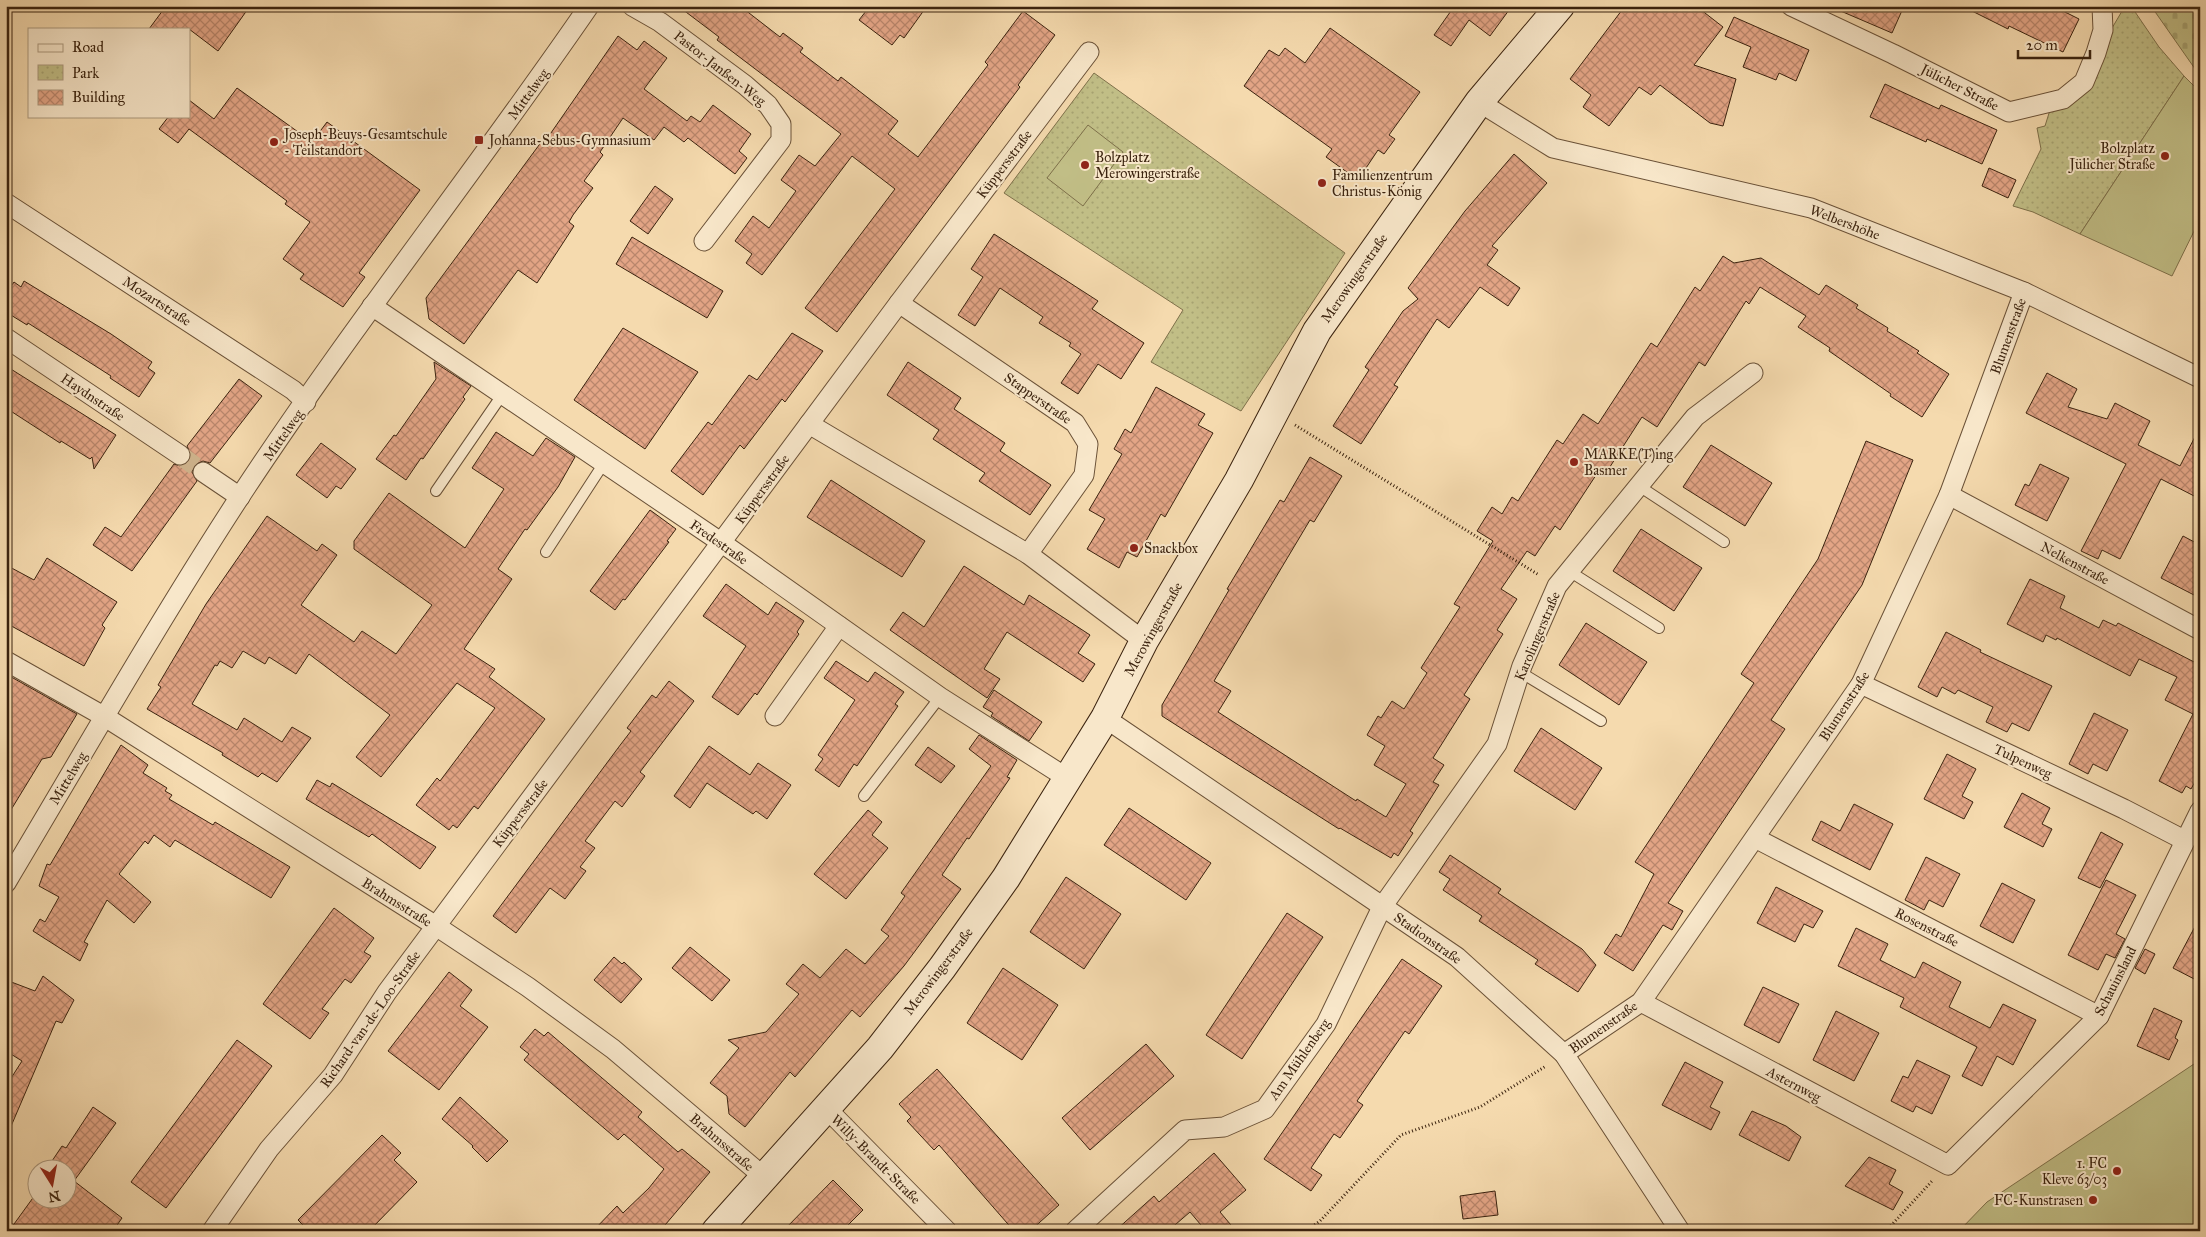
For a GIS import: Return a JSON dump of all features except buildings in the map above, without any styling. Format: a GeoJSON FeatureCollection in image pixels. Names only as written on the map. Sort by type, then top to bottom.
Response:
{"type":"FeatureCollection","features":[{"type":"Feature","properties":{"kind":"street","name":"Mittelweg"},"geometry":{"type":"LineString","coordinates":[[6,883],[148,642],[240,496],[372,306],[541,77],[589,6]]}},
{"type":"Feature","properties":{"kind":"street","name":"Pastor-Janßen-Weg"},"geometry":{"type":"LineString","coordinates":[[632,6],[660,22],[745,85],[768,105],[781,124],[781,140],[704,242]]}},
{"type":"Feature","properties":{"kind":"street","name":"Merowingerstraße"},"geometry":{"type":"LineString","coordinates":[[716,1231],[880,1048],[942,968],[1006,878],[1105,718],[1144,641],[1239,480],[1317,331],[1479,102],[1560,6]]}},
{"type":"Feature","properties":{"kind":"street","name":"Jülicher Straße"},"geometry":{"type":"LineString","coordinates":[[1791,6],[2009,112],[2063,99],[2084,82],[2103,30],[2102,6]]}},
{"type":"Feature","properties":{"kind":"street","name":"Küppersstraße"},"geometry":{"type":"LineString","coordinates":[[436,926],[899,303],[1089,52]]}},
{"type":"Feature","properties":{"kind":"street","name":"Welbershöhe"},"geometry":{"type":"LineString","coordinates":[[1479,102],[1553,148],[1811,208],[2024,292],[2200,378]]}},
{"type":"Feature","properties":{"kind":"street","name":"Mozartstraße"},"geometry":{"type":"LineString","coordinates":[[6,203],[293,390],[306,402]]}},
{"type":"Feature","properties":{"kind":"street","name":"Blumenstraße"},"geometry":{"type":"LineString","coordinates":[[1564,1054],[1641,1002],[1861,684],[1949,495],[2024,292]]}},
{"type":"Feature","properties":{"kind":"street","name":"Stapperstraße"},"geometry":{"type":"LineString","coordinates":[[899,303],[1075,423],[1088,444],[1084,475],[1028,554]]}},
{"type":"Feature","properties":{"kind":"street","name":"Fredestraße"},"geometry":{"type":"LineString","coordinates":[[372,306],[722,543],[940,697],[1067,778]]}},
{"type":"Feature","properties":{"kind":"street","name":"Haydnstraße"},"geometry":{"type":"LineString","coordinates":[[6,338],[180,456]]}},
{"type":"Feature","properties":{"kind":"street","name":"Karolingerstraße"},"geometry":{"type":"LineString","coordinates":[[1382,907],[1497,744],[1520,672],[1557,586],[1695,417],[1754,373]]}},
{"type":"Feature","properties":{"kind":"street"},"geometry":{"type":"LineString","coordinates":[[810,424],[1028,554],[1144,641]]}},
{"type":"Feature","properties":{"kind":"street"},"geometry":{"type":"LineString","coordinates":[[203,472],[240,496]]}},
{"type":"Feature","properties":{"kind":"street","name":"Nelkenstraße"},"geometry":{"type":"LineString","coordinates":[[1949,495],[2200,630]]}},
{"type":"Feature","properties":{"kind":"street"},"geometry":{"type":"LineString","coordinates":[[775,716],[839,626]]}},
{"type":"Feature","properties":{"kind":"street","name":"Brahmsstraße"},"geometry":{"type":"LineString","coordinates":[[6,662],[105,717],[436,926],[528,987],[613,1049],[764,1177]]}},
{"type":"Feature","properties":{"kind":"street","name":"Tulpenweg"},"geometry":{"type":"LineString","coordinates":[[1861,684],[2124,809],[2184,840]]}},
{"type":"Feature","properties":{"kind":"street","name":"Stadionstraße"},"geometry":{"type":"LineString","coordinates":[[1105,718],[1456,957],[1564,1054],[1680,1231]]}},
{"type":"Feature","properties":{"kind":"street","name":"Schauinsland"},"geometry":{"type":"LineString","coordinates":[[1948,1165],[2099,1016],[2184,840],[2200,811]]}},
{"type":"Feature","properties":{"kind":"street","name":"Rosenstraße"},"geometry":{"type":"LineString","coordinates":[[1755,838],[2099,1016]]}},
{"type":"Feature","properties":{"kind":"street","name":"Am Mühlenberg"},"geometry":{"type":"LineString","coordinates":[[1075,1231],[1185,1130],[1224,1127],[1265,1109],[1326,1024],[1382,907]]}},
{"type":"Feature","properties":{"kind":"street","name":"Richard-van-de-Loo-Straße"},"geometry":{"type":"LineString","coordinates":[[212,1231],[269,1149],[333,1075],[387,992],[436,926]]}},
{"type":"Feature","properties":{"kind":"street","name":"Asternweg"},"geometry":{"type":"LineString","coordinates":[[1641,1002],[1948,1165]]}},
{"type":"Feature","properties":{"kind":"street","name":"Willy-Brandt-Straße"},"geometry":{"type":"LineString","coordinates":[[826,1108],[947,1231]]}},
{"type":"Feature","properties":{"kind":"lane"},"geometry":{"type":"LineString","coordinates":[[436,491],[502,394]]}},
{"type":"Feature","properties":{"kind":"lane"},"geometry":{"type":"LineString","coordinates":[[546,552],[604,463]]}},
{"type":"Feature","properties":{"kind":"lane"},"geometry":{"type":"LineString","coordinates":[[1639,486],[1724,542]]}},
{"type":"Feature","properties":{"kind":"lane"},"geometry":{"type":"LineString","coordinates":[[1569,571],[1659,628]]}},
{"type":"Feature","properties":{"kind":"lane"},"geometry":{"type":"LineString","coordinates":[[1520,672],[1601,721]]}},
{"type":"Feature","properties":{"kind":"lane"},"geometry":{"type":"LineString","coordinates":[[864,796],[940,697]]}},
{"type":"Feature","properties":{"kind":"path"},"geometry":{"type":"LineString","coordinates":[[1274,412],[1557,586]]}},
{"type":"Feature","properties":{"kind":"path"},"geometry":{"type":"LineString","coordinates":[[1306,1231],[1320,1221],[1401,1135],[1480,1108],[1564,1054]]}},
{"type":"Feature","properties":{"kind":"path"},"geometry":{"type":"LineString","coordinates":[[1886,1231],[1948,1165]]}},
{"type":"Feature","properties":{"kind":"green space"},"geometry":{"type":"Polygon","coordinates":[[[2125,6],[2131,6],[2159,47],[2184,76],[2080,234],[2033,212],[2013,206],[2041,149],[2037,128],[2045,126],[2050,110],[2105,40],[2125,6]]]}},
{"type":"Feature","properties":{"kind":"green space"},"geometry":{"type":"Polygon","coordinates":[[[2151,6],[2200,6],[2200,76],[2151,6]]]}},
{"type":"Feature","properties":{"kind":"green space"},"geometry":{"type":"Polygon","coordinates":[[[1094,73],[1345,253],[1241,411],[1151,362],[1183,310],[1004,193],[1094,73]]]}},
{"type":"Feature","properties":{"kind":"green space","name":"Bolzplatz Jülicher Straße"},"geometry":{"type":"Polygon","coordinates":[[[2184,76],[2200,92],[2200,219],[2172,276],[2080,234],[2184,76]]]}},
{"type":"Feature","properties":{"kind":"green space","name":"Bolzplatz Merowingerstraße"},"geometry":{"type":"Polygon","coordinates":[[[1088,125],[1123,152],[1083,206],[1047,178],[1088,125]]]}},
{"type":"Feature","properties":{"kind":"green space","name":"1. FC Kleve 63/03"},"geometry":{"type":"Polygon","coordinates":[[[2200,1060],[2200,1231],[1959,1231],[1987,1202],[2200,1060]]]}},
{"type":"Feature","properties":{"kind":"tunnel"},"geometry":{"type":"LineString","coordinates":[[180,455],[203,472]]}},
{"type":"Feature","properties":{"kind":"place","name":"Johanna-Sebus-Gymnasium"},"geometry":{"type":"Point","coordinates":[479,140]}},
{"type":"Feature","properties":{"kind":"place","name":"Joseph-Beuys-Gesamtschule - Teilstandort"},"geometry":{"type":"Point","coordinates":[274,142]}},
{"type":"Feature","properties":{"kind":"place","name":"Bolzplatz Jülicher Straße"},"geometry":{"type":"Point","coordinates":[2165,156]}},
{"type":"Feature","properties":{"kind":"place","name":"Bolzplatz Merowingerstraße"},"geometry":{"type":"Point","coordinates":[1085,165]}},
{"type":"Feature","properties":{"kind":"place","name":"Familienzentrum Christus-König"},"geometry":{"type":"Point","coordinates":[1322,183]}},
{"type":"Feature","properties":{"kind":"place","name":"MARKE(T)ing Basmer"},"geometry":{"type":"Point","coordinates":[1574,462]}},
{"type":"Feature","properties":{"kind":"place","name":"Snackbox"},"geometry":{"type":"Point","coordinates":[1134,548]}},
{"type":"Feature","properties":{"kind":"place","name":"1. FC Kleve 63/03"},"geometry":{"type":"Point","coordinates":[2117,1171]}},
{"type":"Feature","properties":{"kind":"place","name":"FC-Kunstrasen"},"geometry":{"type":"Point","coordinates":[2093,1200]}}]}
